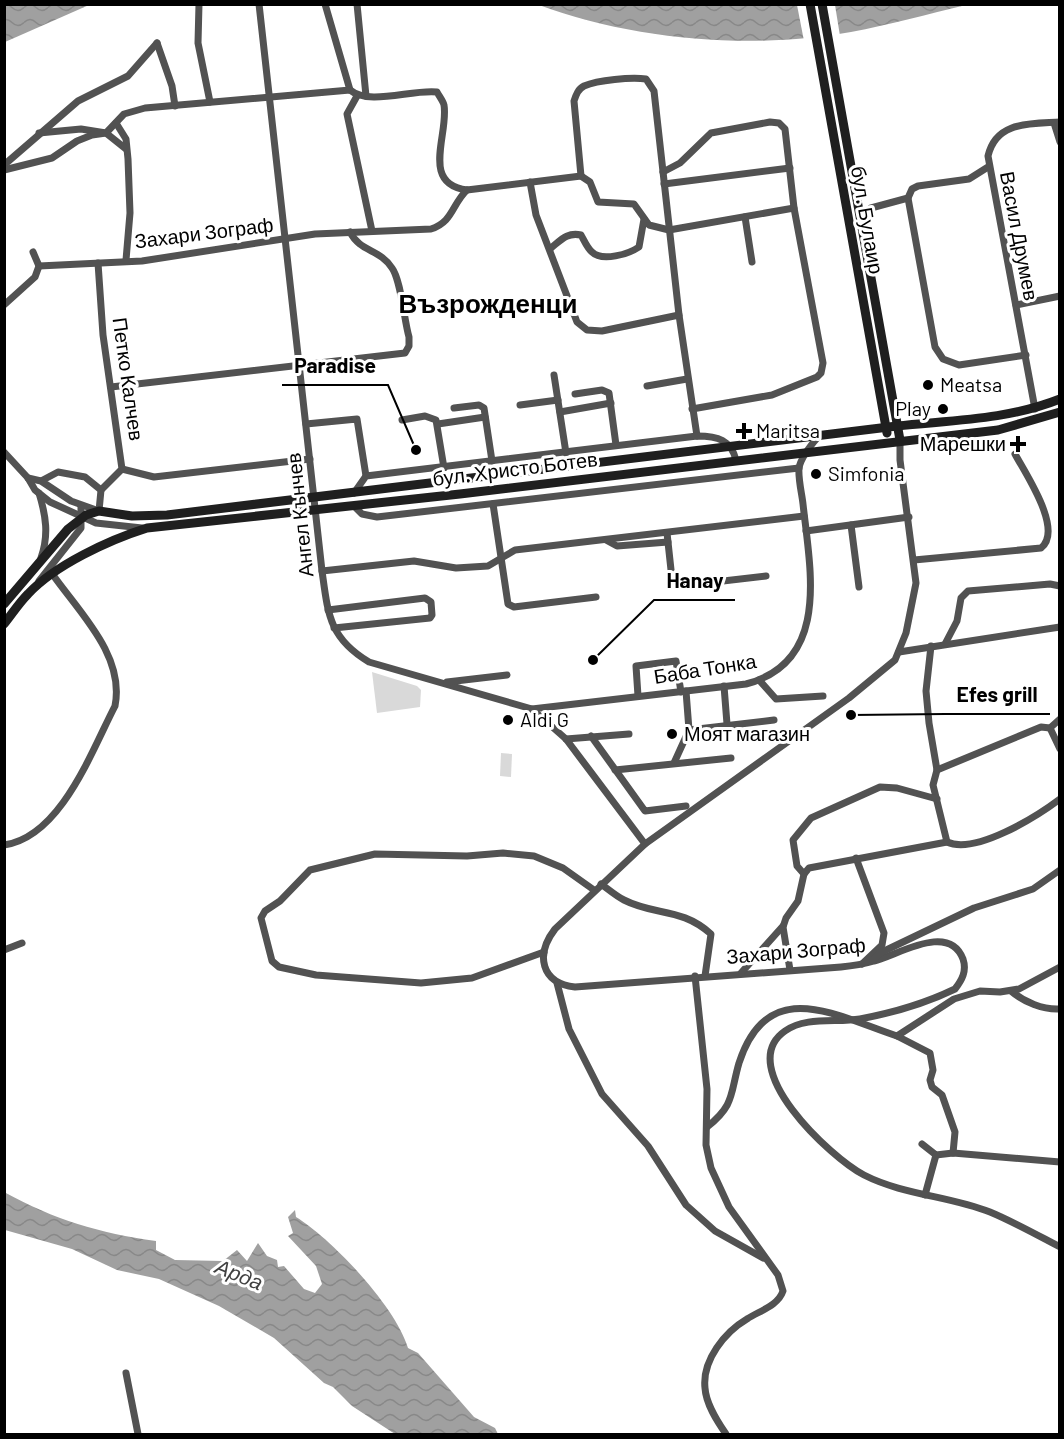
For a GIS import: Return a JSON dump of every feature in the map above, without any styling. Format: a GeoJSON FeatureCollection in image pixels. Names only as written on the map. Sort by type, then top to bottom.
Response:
{"type":"FeatureCollection","features":[{"type":"Feature","properties":{"kind":"main road","name":"бул. Булаир"},"geometry":{"type":"LineString","coordinates":[[810,4],[889,442]]}},
{"type":"Feature","properties":{"kind":"main road","name":"бул. Булаир"},"geometry":{"type":"LineString","coordinates":[[822,4],[900,440]]}},
{"type":"Feature","properties":{"kind":"main road","name":"бул. Христо Ботев"},"geometry":{"type":"LineString","coordinates":[[99,511],[132,516],[166,515],[354,494],[897,426],[958,422],[1035,409],[1059,396]]}},
{"type":"Feature","properties":{"kind":"main road","name":"бул. Христо Ботев"},"geometry":{"type":"LineString","coordinates":[[4,624],[28,593],[53,575],[108,543],[147,528],[999,430],[1059,412]]}},
{"type":"Feature","properties":{"kind":"main road"},"geometry":{"type":"LineString","coordinates":[[4,604],[68,529],[82,518],[99,511]]}},
{"type":"Feature","properties":{"kind":"street"},"geometry":{"type":"LineString","coordinates":[[199,4],[198,43],[210,102]]}},
{"type":"Feature","properties":{"kind":"street","name":"Ангел Кънчев"},"geometry":{"type":"LineString","coordinates":[[259,4],[322,571],[328,610],[334,628],[350,651],[369,662],[445,682],[532,709],[566,739],[645,844]]}},
{"type":"Feature","properties":{"kind":"street"},"geometry":{"type":"LineString","coordinates":[[325,4],[350,90],[357,96],[393,96],[422,90],[437,92],[444,105],[440,152],[442,169],[445,180],[455,189],[467,190],[581,176],[590,182],[598,202],[634,204],[644,219],[657,229],[669,230],[794,208]]}},
{"type":"Feature","properties":{"kind":"street"},"geometry":{"type":"LineString","coordinates":[[357,4],[366,96]]}},
{"type":"Feature","properties":{"kind":"street"},"geometry":{"type":"LineString","coordinates":[[4,165],[78,101],[128,76],[157,43],[172,86],[175,106]]}},
{"type":"Feature","properties":{"kind":"street"},"geometry":{"type":"LineString","coordinates":[[581,176],[574,101],[576,93],[584,86],[633,77],[646,79],[654,92],[679,315],[697,436]]}},
{"type":"Feature","properties":{"kind":"street"},"geometry":{"type":"LineString","coordinates":[[4,170],[52,158],[77,141],[106,133],[124,114],[132,110],[350,90]]}},
{"type":"Feature","properties":{"kind":"street"},"geometry":{"type":"LineString","coordinates":[[357,96],[347,114],[372,231]]}},
{"type":"Feature","properties":{"kind":"street"},"geometry":{"type":"LineString","coordinates":[[663,172],[680,163],[711,133],[770,122],[779,123],[786,129],[794,208],[823,368],[817,377],[772,395],[692,409]]}},
{"type":"Feature","properties":{"kind":"street"},"geometry":{"type":"LineString","coordinates":[[1057,122],[1059,142]]}},
{"type":"Feature","properties":{"kind":"street","name":"Васил Друмев"},"geometry":{"type":"LineString","coordinates":[[1035,409],[988,167],[990,147],[1002,132],[1021,124],[1057,122]]}},
{"type":"Feature","properties":{"kind":"street"},"geometry":{"type":"LineString","coordinates":[[116,123],[126,139],[130,213],[126,260]]}},
{"type":"Feature","properties":{"kind":"street"},"geometry":{"type":"LineString","coordinates":[[39,133],[81,129],[106,133],[126,149]]}},
{"type":"Feature","properties":{"kind":"street"},"geometry":{"type":"LineString","coordinates":[[871,208],[908,198],[918,186],[969,179],[988,167]]}},
{"type":"Feature","properties":{"kind":"street"},"geometry":{"type":"LineString","coordinates":[[664,184],[790,168]]}},
{"type":"Feature","properties":{"kind":"street"},"geometry":{"type":"LineString","coordinates":[[530,182],[536,215],[551,248],[577,322],[587,330],[603,331],[679,315]]}},
{"type":"Feature","properties":{"kind":"street","name":"Захари Зограф"},"geometry":{"type":"LineString","coordinates":[[39,266],[142,261],[234,245],[286,239],[350,232],[431,229],[441,226],[450,219],[457,199],[467,190]]}},
{"type":"Feature","properties":{"kind":"street"},"geometry":{"type":"LineString","coordinates":[[908,198],[935,346],[943,359],[959,365],[1026,355]]}},
{"type":"Feature","properties":{"kind":"street"},"geometry":{"type":"LineString","coordinates":[[746,216],[752,262]]}},
{"type":"Feature","properties":{"kind":"street"},"geometry":{"type":"LineString","coordinates":[[551,248],[567,235],[575,234],[581,235],[591,252],[597,255],[632,252],[639,247],[644,219]]}},
{"type":"Feature","properties":{"kind":"street"},"geometry":{"type":"LineString","coordinates":[[111,387],[405,353],[409,346],[393,269],[370,249],[356,244],[350,232]]}},
{"type":"Feature","properties":{"kind":"street"},"geometry":{"type":"LineString","coordinates":[[4,305],[35,277],[39,266],[33,252]]}},
{"type":"Feature","properties":{"kind":"street","name":"Петко Калчев"},"geometry":{"type":"LineString","coordinates":[[98,263],[103,335],[122,470],[101,490]]}},
{"type":"Feature","properties":{"kind":"street"},"geometry":{"type":"LineString","coordinates":[[1016,305],[1059,296]]}},
{"type":"Feature","properties":{"kind":"street"},"geometry":{"type":"LineString","coordinates":[[554,375],[566,453]]}},
{"type":"Feature","properties":{"kind":"street"},"geometry":{"type":"LineString","coordinates":[[647,386],[687,379]]}},
{"type":"Feature","properties":{"kind":"street"},"geometry":{"type":"LineString","coordinates":[[575,394],[606,390],[616,446]]}},
{"type":"Feature","properties":{"kind":"street"},"geometry":{"type":"LineString","coordinates":[[520,405],[558,400]]}},
{"type":"Feature","properties":{"kind":"street"},"geometry":{"type":"LineString","coordinates":[[561,412],[610,403]]}},
{"type":"Feature","properties":{"kind":"street"},"geometry":{"type":"LineString","coordinates":[[454,408],[482,405],[492,461]]}},
{"type":"Feature","properties":{"kind":"street"},"geometry":{"type":"LineString","coordinates":[[402,420],[429,416],[438,424],[444,468]]}},
{"type":"Feature","properties":{"kind":"street"},"geometry":{"type":"LineString","coordinates":[[438,424],[485,417]]}},
{"type":"Feature","properties":{"kind":"street"},"geometry":{"type":"LineString","coordinates":[[306,424],[357,419],[366,476],[354,494]]}},
{"type":"Feature","properties":{"kind":"street"},"geometry":{"type":"LineString","coordinates":[[366,476],[697,436],[719,438],[733,447],[736,460]]}},
{"type":"Feature","properties":{"kind":"street"},"geometry":{"type":"LineString","coordinates":[[354,506],[362,514],[377,517],[799,468],[806,453],[818,437]]}},
{"type":"Feature","properties":{"kind":"street"},"geometry":{"type":"LineString","coordinates":[[764,1258],[715,1231],[686,1205],[648,1146],[602,1094],[569,1029],[557,983],[546,968],[544,952],[555,929],[645,844],[849,698],[895,660],[914,597],[914,561],[900,459],[900,440]]}},
{"type":"Feature","properties":{"kind":"street"},"geometry":{"type":"LineString","coordinates":[[889,442],[900,459]]}},
{"type":"Feature","properties":{"kind":"street"},"geometry":{"type":"LineString","coordinates":[[4,452],[39,494],[50,502],[82,518],[108,526],[147,528]]}},
{"type":"Feature","properties":{"kind":"street"},"geometry":{"type":"LineString","coordinates":[[914,561],[1041,548],[1046,545],[1050,535],[1045,502],[1016,454]]}},
{"type":"Feature","properties":{"kind":"street"},"geometry":{"type":"LineString","coordinates":[[122,470],[154,477],[310,459]]}},
{"type":"Feature","properties":{"kind":"street","name":"Баба Тонка"},"geometry":{"type":"LineString","coordinates":[[532,709],[724,686],[759,680],[774,671],[793,652],[808,626],[811,609],[811,579],[799,468]]}},
{"type":"Feature","properties":{"kind":"street"},"geometry":{"type":"LineString","coordinates":[[28,478],[41,482],[81,506],[99,511],[101,490],[95,483],[73,473],[58,472],[41,482]]}},
{"type":"Feature","properties":{"kind":"street"},"geometry":{"type":"LineString","coordinates":[[39,494],[47,533],[40,561]]}},
{"type":"Feature","properties":{"kind":"street"},"geometry":{"type":"LineString","coordinates":[[493,504],[506,599],[511,606],[596,597]]}},
{"type":"Feature","properties":{"kind":"street"},"geometry":{"type":"LineString","coordinates":[[28,593],[81,528],[81,506]]}},
{"type":"Feature","properties":{"kind":"street"},"geometry":{"type":"LineString","coordinates":[[322,571],[414,561],[456,568],[488,566],[515,550],[804,516]]}},
{"type":"Feature","properties":{"kind":"street"},"geometry":{"type":"LineString","coordinates":[[806,531],[909,517]]}},
{"type":"Feature","properties":{"kind":"street"},"geometry":{"type":"LineString","coordinates":[[851,525],[859,586]]}},
{"type":"Feature","properties":{"kind":"street"},"geometry":{"type":"LineString","coordinates":[[667,533],[672,579],[680,586],[766,576]]}},
{"type":"Feature","properties":{"kind":"street"},"geometry":{"type":"LineString","coordinates":[[605,540],[617,546],[668,543]]}},
{"type":"Feature","properties":{"kind":"street"},"geometry":{"type":"LineString","coordinates":[[4,845],[33,833],[67,798],[115,706],[117,697],[117,678],[108,654],[53,575]]}},
{"type":"Feature","properties":{"kind":"street"},"geometry":{"type":"LineString","coordinates":[[945,644],[957,621],[961,598],[969,591],[1050,584],[1059,588]]}},
{"type":"Feature","properties":{"kind":"street"},"geometry":{"type":"LineString","coordinates":[[328,610],[425,598],[431,602],[432,615],[430,618],[334,628]]}},
{"type":"Feature","properties":{"kind":"street"},"geometry":{"type":"LineString","coordinates":[[899,652],[1059,627]]}},
{"type":"Feature","properties":{"kind":"street"},"geometry":{"type":"LineString","coordinates":[[931,646],[926,691],[937,770],[933,785],[947,842]]}},
{"type":"Feature","properties":{"kind":"street"},"geometry":{"type":"LineString","coordinates":[[638,696],[636,666],[676,662],[689,730],[674,763]]}},
{"type":"Feature","properties":{"kind":"street"},"geometry":{"type":"LineString","coordinates":[[445,682],[507,675]]}},
{"type":"Feature","properties":{"kind":"street"},"geometry":{"type":"LineString","coordinates":[[759,680],[776,699],[823,696]]}},
{"type":"Feature","properties":{"kind":"street"},"geometry":{"type":"LineString","coordinates":[[724,686],[727,724]]}},
{"type":"Feature","properties":{"kind":"street"},"geometry":{"type":"LineString","coordinates":[[1050,728],[1059,719]]}},
{"type":"Feature","properties":{"kind":"street"},"geometry":{"type":"LineString","coordinates":[[689,730],[774,720]]}},
{"type":"Feature","properties":{"kind":"street"},"geometry":{"type":"LineString","coordinates":[[937,770],[1041,727],[1050,728]]}},
{"type":"Feature","properties":{"kind":"street"},"geometry":{"type":"LineString","coordinates":[[1050,728],[1059,749]]}},
{"type":"Feature","properties":{"kind":"street"},"geometry":{"type":"LineString","coordinates":[[566,739],[629,734]]}},
{"type":"Feature","properties":{"kind":"street"},"geometry":{"type":"LineString","coordinates":[[591,736],[645,811],[686,806]]}},
{"type":"Feature","properties":{"kind":"street"},"geometry":{"type":"LineString","coordinates":[[615,770],[731,758]]}},
{"type":"Feature","properties":{"kind":"street"},"geometry":{"type":"LineString","coordinates":[[804,874],[797,866],[793,840],[811,818],[880,787],[897,788],[937,799]]}},
{"type":"Feature","properties":{"kind":"street"},"geometry":{"type":"LineString","coordinates":[[741,973],[784,925],[798,901],[804,874],[816,866],[947,842],[961,846],[988,838],[1018,825],[1059,799]]}},
{"type":"Feature","properties":{"kind":"street"},"geometry":{"type":"LineString","coordinates":[[544,952],[472,978],[421,983],[316,975],[279,967],[273,961],[261,918],[265,911],[280,902],[310,870],[375,854],[467,856],[502,853],[534,856],[563,868],[594,890]]}},
{"type":"Feature","properties":{"kind":"street"},"geometry":{"type":"LineString","coordinates":[[856,858],[884,933],[882,945],[862,964]]}},
{"type":"Feature","properties":{"kind":"street"},"geometry":{"type":"LineString","coordinates":[[872,962],[880,953],[974,908],[1033,889],[1059,870]]}},
{"type":"Feature","properties":{"kind":"street"},"geometry":{"type":"LineString","coordinates":[[601,884],[625,901],[685,916],[711,934],[705,976]]}},
{"type":"Feature","properties":{"kind":"street"},"geometry":{"type":"LineString","coordinates":[[784,925],[790,970]]}},
{"type":"Feature","properties":{"kind":"street","name":"Захари Зограф"},"geometry":{"type":"LineString","coordinates":[[557,983],[575,987],[862,964],[919,945],[943,942],[957,951],[963,959],[963,980],[955,989],[942,996],[858,1019],[803,1023],[787,1029],[778,1037],[771,1050],[770,1064],[773,1078],[781,1095],[796,1114],[851,1166],[875,1179],[925,1196],[990,1213],[1059,1247]]}},
{"type":"Feature","properties":{"kind":"street"},"geometry":{"type":"LineString","coordinates":[[4,950],[22,943]]}},
{"type":"Feature","properties":{"kind":"street"},"geometry":{"type":"LineString","coordinates":[[897,1036],[954,999],[980,991],[1011,991],[1049,975],[1059,967]]}},
{"type":"Feature","properties":{"kind":"street"},"geometry":{"type":"LineString","coordinates":[[695,976],[706,1089],[706,1145],[719,1189],[782,1283],[781,1298],[728,1332],[706,1372],[706,1394],[726,1434]]}},
{"type":"Feature","properties":{"kind":"street"},"geometry":{"type":"LineString","coordinates":[[1011,991],[1030,1003],[1051,1010],[1059,1009]]}},
{"type":"Feature","properties":{"kind":"street"},"geometry":{"type":"LineString","coordinates":[[707,1127],[724,1114],[748,1040],[765,1019],[800,1007],[858,1019],[930,1053],[933,1070],[930,1080],[933,1087],[942,1095],[955,1132],[953,1153]]}},
{"type":"Feature","properties":{"kind":"street"},"geometry":{"type":"LineString","coordinates":[[922,1144],[936,1155],[953,1153],[1059,1162]]}},
{"type":"Feature","properties":{"kind":"street"},"geometry":{"type":"LineString","coordinates":[[925,1196],[936,1155]]}},
{"type":"Feature","properties":{"kind":"street"},"geometry":{"type":"LineString","coordinates":[[126,1373],[138,1434]]}},
{"type":"Feature","properties":{"kind":"shaded area"},"geometry":{"type":"Polygon","coordinates":[[[372,672],[417,686],[421,690],[420,707],[377,713],[372,672]]]}},
{"type":"Feature","properties":{"kind":"shaded area"},"geometry":{"type":"Polygon","coordinates":[[[501,753],[512,754],[511,777],[500,776],[501,753]]]}},
{"type":"Feature","properties":{"kind":"water"},"geometry":{"type":"Polygon","coordinates":[[[5,4],[89,4],[89,5],[5,42],[5,4]]]}},
{"type":"Feature","properties":{"kind":"water"},"geometry":{"type":"Polygon","coordinates":[[[539,5],[966,5],[851,32],[774,40],[734,41],[653,34],[613,27],[539,5]]]}},
{"type":"Feature","properties":{"kind":"water","name":"Арда"},"geometry":{"type":"Polygon","coordinates":[[[4,1192],[59,1218],[115,1234],[156,1241],[156,1250],[175,1260],[223,1261],[237,1250],[247,1261],[258,1243],[267,1256],[277,1260],[278,1267],[284,1266],[304,1289],[315,1293],[322,1284],[316,1266],[288,1236],[293,1233],[288,1217],[295,1210],[296,1217],[311,1227],[344,1257],[377,1294],[391,1313],[408,1348],[418,1353],[474,1417],[495,1428],[498,1434],[395,1434],[352,1406],[333,1387],[324,1383],[274,1338],[219,1306],[159,1279],[117,1270],[72,1249],[5,1230],[4,1192]]]}},
{"type":"Feature","properties":{"kind":"pier"},"geometry":{"type":"Polygon","coordinates":[[[797,5],[835,5],[840,36],[804,41],[797,5]]]}},
{"type":"Feature","properties":{"kind":"place","name":"Meatsa"},"geometry":{"type":"Point","coordinates":[928,385]}},
{"type":"Feature","properties":{"kind":"place","name":"Play"},"geometry":{"type":"Point","coordinates":[943,409]}},
{"type":"Feature","properties":{"kind":"place","name":"Maritsa"},"geometry":{"type":"Point","coordinates":[744,431]}},
{"type":"Feature","properties":{"kind":"place","name":"Марешки"},"geometry":{"type":"Point","coordinates":[1018,444]}},
{"type":"Feature","properties":{"kind":"place","name":"Paradise"},"geometry":{"type":"Point","coordinates":[416,450]}},
{"type":"Feature","properties":{"kind":"place","name":"Simfonia"},"geometry":{"type":"Point","coordinates":[816,474]}},
{"type":"Feature","properties":{"kind":"place","name":"Hanay"},"geometry":{"type":"Point","coordinates":[593,660]}},
{"type":"Feature","properties":{"kind":"place","name":"Efes grill"},"geometry":{"type":"Point","coordinates":[851,715]}},
{"type":"Feature","properties":{"kind":"place","name":"Aldi G"},"geometry":{"type":"Point","coordinates":[508,720]}},
{"type":"Feature","properties":{"kind":"place","name":"Моят магазин"},"geometry":{"type":"Point","coordinates":[672,734]}},
{"type":"Feature","properties":{"kind":"district","name":"Възрожденци"},"geometry":{"type":"Point","coordinates":[488,304]}}]}
